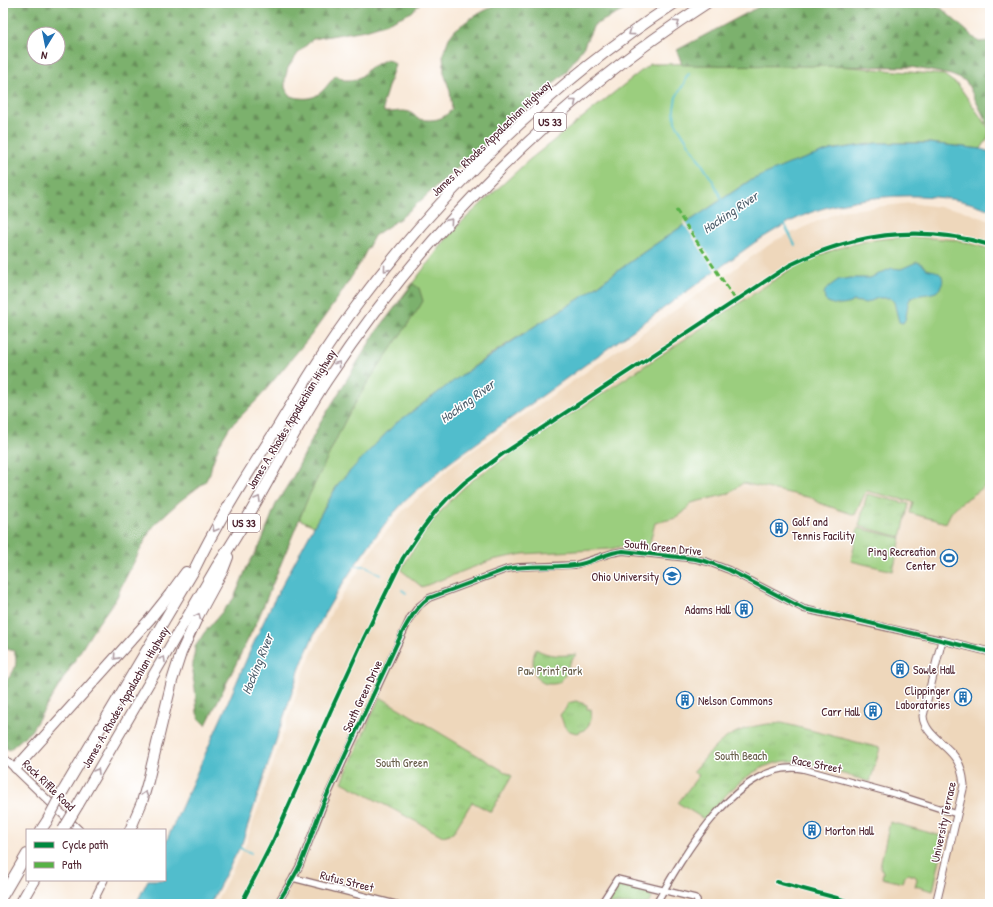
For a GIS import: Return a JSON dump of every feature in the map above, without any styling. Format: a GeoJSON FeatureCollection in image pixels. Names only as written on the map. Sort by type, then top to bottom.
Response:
{"type":"FeatureCollection","features":[{"type":"Feature","properties":{"kind":"highway","name":"James A. Rhodes Appalachian Highway"},"geometry":{"type":"LineString","coordinates":[[42,829],[193,572],[202,552],[255,462],[314,367],[360,301],[422,226],[464,179],[536,109],[616,44],[675,3]]}},
{"type":"Feature","properties":{"kind":"highway","name":"James A. Rhodes Appalachian Highway"},"geometry":{"type":"LineString","coordinates":[[64,829],[307,413],[327,380],[378,308],[410,267],[452,218],[523,146],[566,108],[655,38],[707,3]]}},
{"type":"Feature","properties":{"kind":"highway"},"geometry":{"type":"LineString","coordinates":[[130,829],[142,802],[172,681],[181,653],[198,616],[223,570],[234,540]]}},
{"type":"Feature","properties":{"kind":"highway"},"geometry":{"type":"LineString","coordinates":[[16,768],[150,620],[188,568],[202,552]]}},
{"type":"Feature","properties":{"kind":"highway"},"geometry":{"type":"LineString","coordinates":[[3,895],[26,856]]}},
{"type":"Feature","properties":{"kind":"highway"},"geometry":{"type":"LineString","coordinates":[[20,904],[33,881]]}},
{"type":"Feature","properties":{"kind":"street","name":"South Green Drive"},"geometry":{"type":"LineString","coordinates":[[277,904],[293,878],[306,850],[324,802],[410,618],[423,602],[429,598],[507,569],[519,567],[575,565],[612,553],[627,551],[708,562],[729,570],[804,609],[990,652]]}},
{"type":"Feature","properties":{"kind":"street","name":"University Terrace"},"geometry":{"type":"LineString","coordinates":[[936,904],[964,786],[963,773],[954,756],[928,730],[924,724],[922,716],[942,640]]}},
{"type":"Feature","properties":{"kind":"street","name":"Rock Riffle Road"},"geometry":{"type":"LineString","coordinates":[[3,757],[78,829]]}},
{"type":"Feature","properties":{"kind":"street","name":"Race Street"},"geometry":{"type":"LineString","coordinates":[[657,902],[696,840],[726,803],[748,784],[765,774],[774,771],[789,768],[803,769],[895,794],[957,814]]}},
{"type":"Feature","properties":{"kind":"street","name":"Rufus Street"},"geometry":{"type":"LineString","coordinates":[[293,878],[395,904]]}},
{"type":"Feature","properties":{"kind":"street"},"geometry":{"type":"LineString","coordinates":[[601,904],[617,878],[664,890],[696,902]]}},
{"type":"Feature","properties":{"kind":"street"},"geometry":{"type":"LineString","coordinates":[[92,904],[104,881]]}},
{"type":"Feature","properties":{"kind":"shaded area","name":"Ohio University"},"geometry":{"type":"Polygon","coordinates":[[[911,203],[961,210],[990,221],[990,904],[215,904],[246,844],[307,663],[333,609],[377,543],[402,512],[454,464],[776,240],[840,211],[911,203]]]}},
{"type":"Feature","properties":{"kind":"green space"},"geometry":{"type":"Polygon","coordinates":[[[3,3],[421,3],[412,12],[385,24],[365,30],[313,39],[299,52],[288,68],[285,78],[285,88],[290,96],[299,98],[312,97],[321,92],[336,75],[344,80],[355,80],[363,75],[369,68],[387,59],[395,64],[383,103],[384,112],[406,111],[418,119],[428,120],[441,118],[452,109],[450,91],[444,73],[443,54],[449,38],[455,30],[471,18],[499,3],[639,3],[594,25],[584,46],[565,73],[402,217],[374,236],[359,265],[312,334],[259,398],[229,428],[219,445],[210,473],[205,482],[180,501],[157,522],[150,531],[117,597],[94,629],[31,731],[9,750],[3,746],[3,683],[13,672],[16,664],[14,651],[3,648],[3,3]]]}},
{"type":"Feature","properties":{"kind":"green space"},"geometry":{"type":"Polygon","coordinates":[[[766,3],[892,3],[925,5],[941,8],[979,42],[990,41],[990,129],[966,81],[951,75],[911,67],[682,65],[677,50],[766,3]]]}},
{"type":"Feature","properties":{"kind":"green space"},"geometry":{"type":"Polygon","coordinates":[[[804,63],[944,75],[959,86],[989,129],[988,138],[981,149],[929,143],[877,143],[830,150],[749,181],[644,252],[579,299],[490,355],[395,424],[338,484],[314,526],[299,519],[348,380],[402,297],[454,229],[529,160],[650,64],[804,63]]]}},
{"type":"Feature","properties":{"kind":"green space"},"geometry":{"type":"Polygon","coordinates":[[[914,237],[957,240],[990,249],[990,478],[979,491],[963,501],[954,509],[946,523],[910,513],[913,502],[866,491],[855,515],[819,503],[812,498],[743,483],[728,494],[691,503],[684,512],[676,518],[655,523],[648,550],[619,547],[610,549],[523,554],[492,560],[422,587],[401,570],[416,544],[434,520],[453,498],[475,478],[797,265],[827,252],[866,241],[914,237]]]}},
{"type":"Feature","properties":{"kind":"green space"},"geometry":{"type":"Polygon","coordinates":[[[413,284],[419,288],[423,301],[368,382],[346,419],[308,498],[259,617],[206,725],[200,720],[197,713],[192,672],[195,647],[204,633],[234,598],[247,567],[261,543],[276,504],[294,475],[319,425],[376,332],[413,284]]]}},
{"type":"Feature","properties":{"kind":"green space"},"geometry":{"type":"Polygon","coordinates":[[[867,494],[909,504],[901,537],[859,526],[867,494]]]}},
{"type":"Feature","properties":{"kind":"green space"},"geometry":{"type":"Polygon","coordinates":[[[858,528],[901,538],[893,571],[851,561],[858,528]]]}},
{"type":"Feature","properties":{"kind":"green space","name":"Paw Print Park"},"geometry":{"type":"Polygon","coordinates":[[[536,649],[541,652],[556,655],[577,654],[571,660],[565,676],[561,681],[558,683],[549,684],[539,680],[534,671],[533,659],[536,649]]]}},
{"type":"Feature","properties":{"kind":"green space","name":"South Green"},"geometry":{"type":"Polygon","coordinates":[[[380,697],[512,776],[491,812],[472,802],[453,833],[443,836],[342,782],[380,697]]]}},
{"type":"Feature","properties":{"kind":"green space"},"geometry":{"type":"Polygon","coordinates":[[[576,701],[587,705],[587,709],[591,709],[589,724],[584,730],[577,733],[566,729],[560,715],[568,703],[576,701]]]}},
{"type":"Feature","properties":{"kind":"green space","name":"South Beach"},"geometry":{"type":"Polygon","coordinates":[[[782,723],[880,748],[870,782],[805,763],[793,761],[779,762],[754,772],[743,780],[722,799],[704,819],[678,803],[699,775],[693,772],[723,740],[746,728],[782,723]]]}},
{"type":"Feature","properties":{"kind":"green space"},"geometry":{"type":"Polygon","coordinates":[[[890,822],[945,837],[933,891],[915,886],[917,879],[915,876],[907,874],[904,876],[902,883],[882,878],[883,872],[880,866],[890,822]]]}},
{"type":"Feature","properties":{"kind":"green space"},"geometry":{"type":"Polygon","coordinates":[[[620,883],[647,890],[652,898],[648,904],[607,904],[620,883]]]}},
{"type":"Feature","properties":{"kind":"water","name":"Hocking River"},"geometry":{"type":"Polygon","coordinates":[[[877,143],[929,143],[981,149],[990,152],[990,210],[969,203],[946,198],[895,196],[844,203],[821,209],[800,217],[754,243],[449,463],[405,501],[389,519],[328,607],[306,652],[300,668],[242,843],[210,904],[136,904],[148,881],[166,881],[166,842],[271,606],[338,484],[395,424],[459,377],[535,326],[579,299],[644,252],[749,181],[789,164],[830,150],[877,143]]]}},
{"type":"Feature","properties":{"kind":"water"},"geometry":{"type":"Polygon","coordinates":[[[917,262],[927,269],[939,273],[943,280],[940,288],[936,292],[911,298],[903,323],[899,322],[894,302],[890,298],[878,298],[866,303],[853,301],[843,305],[831,304],[825,300],[824,293],[827,288],[838,280],[850,278],[870,278],[892,268],[901,269],[917,262]]]}},
{"type":"Feature","properties":{"kind":"pier"},"geometry":{"type":"Polygon","coordinates":[[[685,221],[719,271],[716,272],[683,222],[685,221]]]}},
{"type":"Feature","properties":{"kind":"waterway","name":"Hocking River"},"geometry":{"type":"LineString","coordinates":[[689,74],[676,97],[674,109],[675,122],[714,183],[723,202]]}},
{"type":"Feature","properties":{"kind":"waterway"},"geometry":{"type":"LineString","coordinates":[[784,223],[795,245]]}},
{"type":"Feature","properties":{"kind":"waterway"},"geometry":{"type":"LineString","coordinates":[[352,566],[366,566],[380,575]]}},
{"type":"Feature","properties":{"kind":"waterway"},"geometry":{"type":"LineString","coordinates":[[402,590],[406,593]]}},
{"type":"Feature","properties":{"kind":"waterway"},"geometry":{"type":"LineString","coordinates":[[238,847],[251,853]]}},
{"type":"Feature","properties":{"kind":"marked path"},"geometry":{"type":"LineString","coordinates":[[676,210],[735,299]]}},
{"type":"Feature","properties":{"kind":"cycle path"},"geometry":{"type":"LineString","coordinates":[[241,904],[273,841],[363,640],[403,558],[435,512],[465,482],[504,453],[790,265],[814,254],[839,245],[888,235],[939,235],[990,245]]}},
{"type":"Feature","properties":{"kind":"cycle path"},"geometry":{"type":"LineString","coordinates":[[277,904],[300,865],[324,802],[347,751],[394,649],[404,629],[416,611],[429,598],[507,569],[575,565],[611,553],[623,551],[696,559],[729,570],[804,609],[853,619],[990,652]]}},
{"type":"Feature","properties":{"kind":"cycle path"},"geometry":{"type":"LineString","coordinates":[[777,882],[855,904]]}},
{"type":"Feature","properties":{"kind":"place","name":"Golf and Tennis Facility"},"geometry":{"type":"Point","coordinates":[779,528]}},
{"type":"Feature","properties":{"kind":"place","name":"Ping Recreation Center"},"geometry":{"type":"Point","coordinates":[949,558]}},
{"type":"Feature","properties":{"kind":"place","name":"Ohio University"},"geometry":{"type":"Point","coordinates":[672,576]}},
{"type":"Feature","properties":{"kind":"place","name":"Adams Hall"},"geometry":{"type":"Point","coordinates":[744,609]}},
{"type":"Feature","properties":{"kind":"place","name":"Sowle Hall"},"geometry":{"type":"Point","coordinates":[900,669]}},
{"type":"Feature","properties":{"kind":"place","name":"Clippinger Laboratories"},"geometry":{"type":"Point","coordinates":[963,697]}},
{"type":"Feature","properties":{"kind":"place","name":"Nelson Commons"},"geometry":{"type":"Point","coordinates":[685,700]}},
{"type":"Feature","properties":{"kind":"place","name":"Carr Hall"},"geometry":{"type":"Point","coordinates":[873,711]}},
{"type":"Feature","properties":{"kind":"place","name":"Morton Hall"},"geometry":{"type":"Point","coordinates":[812,830]}}]}
